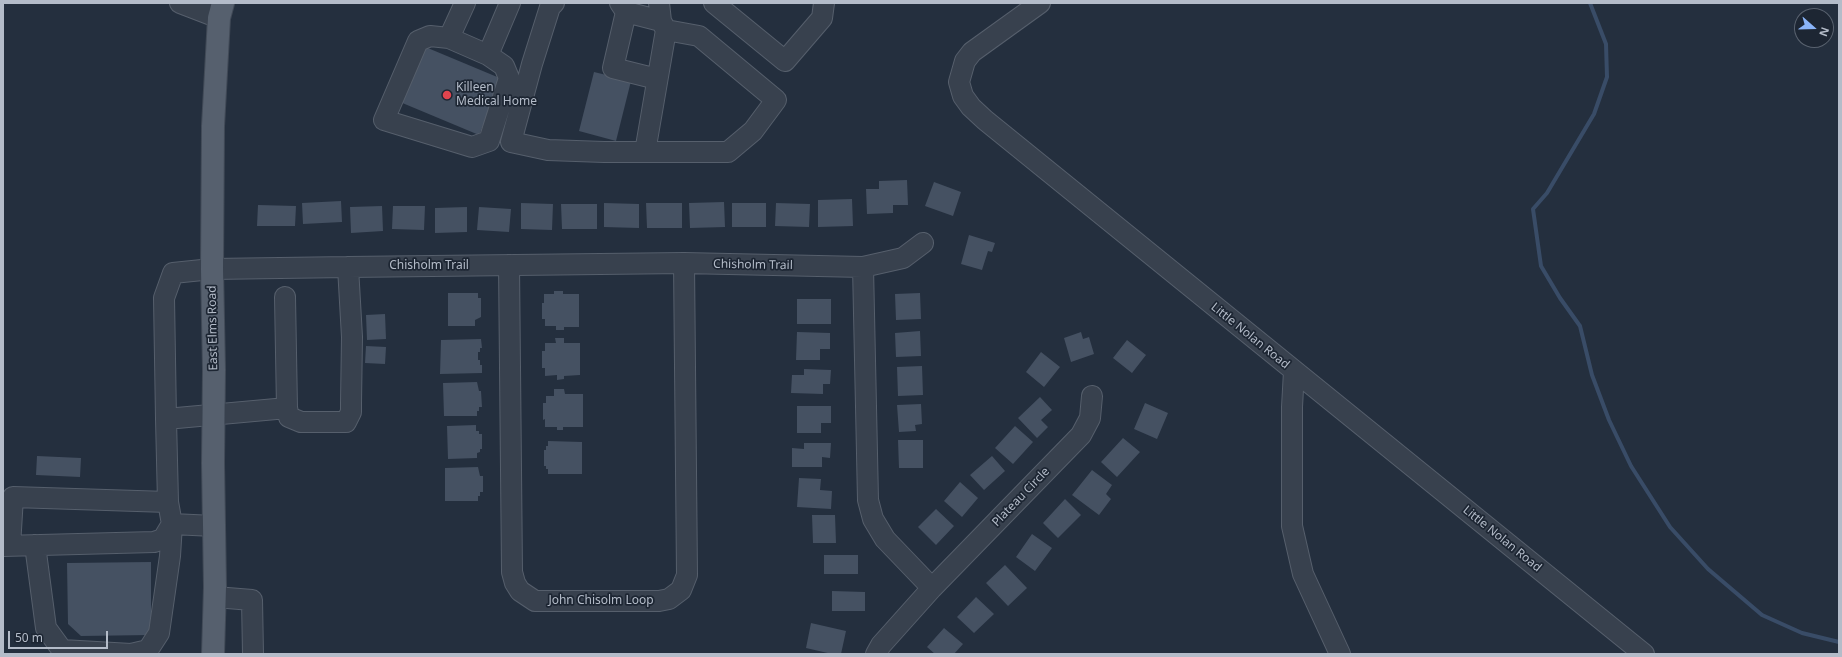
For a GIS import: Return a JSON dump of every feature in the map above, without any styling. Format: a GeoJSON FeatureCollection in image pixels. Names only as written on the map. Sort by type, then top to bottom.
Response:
{"type":"FeatureCollection","features":[{"type":"Feature","properties":{"kind":"main road","name":"East Elms Road"},"geometry":{"type":"LineString","coordinates":[[213,654],[215,597],[215,415],[212,269],[213,126],[221,10]]}},
{"type":"Feature","properties":{"kind":"street"},"geometry":{"type":"LineString","coordinates":[[180,3],[221,10]]}},
{"type":"Feature","properties":{"kind":"street"},"geometry":{"type":"LineString","coordinates":[[449,38],[465,3]]}},
{"type":"Feature","properties":{"kind":"street"},"geometry":{"type":"LineString","coordinates":[[488,55],[510,3]]}},
{"type":"Feature","properties":{"kind":"street"},"geometry":{"type":"LineString","coordinates":[[554,3],[550,8],[532,64],[512,142],[548,150],[604,152],[728,152],[753,131],[776,100],[699,36],[662,18],[618,6],[614,68],[657,79]]}},
{"type":"Feature","properties":{"kind":"street"},"geometry":{"type":"LineString","coordinates":[[714,3],[785,61],[822,18],[824,3]]}},
{"type":"Feature","properties":{"kind":"street","name":"Little Nolan Road"},"geometry":{"type":"LineString","coordinates":[[1040,3],[972,52],[965,61],[959,82],[963,96],[970,107],[1635,651]]}},
{"type":"Feature","properties":{"kind":"street"},"geometry":{"type":"LineString","coordinates":[[645,152],[657,79],[662,18]]}},
{"type":"Feature","properties":{"kind":"street"},"geometry":{"type":"LineString","coordinates":[[430,36],[449,38],[488,55],[504,66],[510,78],[489,141],[472,147],[384,120],[418,41],[430,36]]}},
{"type":"Feature","properties":{"kind":"street","name":"Chisholm Trail"},"geometry":{"type":"LineString","coordinates":[[166,419],[164,298],[173,273],[212,269],[348,266],[684,263],[863,267],[903,258],[923,244]]}},
{"type":"Feature","properties":{"kind":"street","name":"John Chisolm Loop"},"geometry":{"type":"LineString","coordinates":[[509,265],[512,572],[515,583],[520,591],[535,600],[651,601],[669,599],[681,590],[687,575],[684,263]]}},
{"type":"Feature","properties":{"kind":"street"},"geometry":{"type":"LineString","coordinates":[[285,297],[287,408],[289,418],[302,422],[346,422],[351,412],[352,337],[348,266]]}},
{"type":"Feature","properties":{"kind":"street"},"geometry":{"type":"LineString","coordinates":[[863,267],[868,500],[872,519],[885,539],[932,588],[880,645],[876,654]]}},
{"type":"Feature","properties":{"kind":"street"},"geometry":{"type":"LineString","coordinates":[[1294,371],[1292,407],[1292,526],[1303,574],[1340,654]]}},
{"type":"Feature","properties":{"kind":"street","name":"Plateau Circle"},"geometry":{"type":"LineString","coordinates":[[932,588],[1081,435],[1090,418],[1092,396]]}},
{"type":"Feature","properties":{"kind":"street"},"geometry":{"type":"LineString","coordinates":[[35,545],[46,628],[62,650],[131,654],[148,650],[159,633],[170,556],[172,524],[168,502],[166,419],[287,408]]}},
{"type":"Feature","properties":{"kind":"street"},"geometry":{"type":"LineString","coordinates":[[168,502],[14,497],[7,546],[154,542],[163,539],[172,524]]}},
{"type":"Feature","properties":{"kind":"street"},"geometry":{"type":"LineString","coordinates":[[172,524],[214,526]]}},
{"type":"Feature","properties":{"kind":"street"},"geometry":{"type":"LineString","coordinates":[[215,597],[252,600],[253,654]]}},
{"type":"Feature","properties":{"kind":"building"},"geometry":{"type":"Polygon","coordinates":[[[423,46],[502,79],[479,135],[400,102],[423,46]]]}},
{"type":"Feature","properties":{"kind":"building"},"geometry":{"type":"Polygon","coordinates":[[[594,72],[631,81],[616,141],[579,131],[594,72]]]}},
{"type":"Feature","properties":{"kind":"building"},"geometry":{"type":"Polygon","coordinates":[[[907,180],[908,205],[893,205],[893,213],[867,214],[866,189],[879,189],[879,181],[907,180]]]}},
{"type":"Feature","properties":{"kind":"building"},"geometry":{"type":"Polygon","coordinates":[[[934,182],[961,192],[953,216],[925,206],[934,182]]]}},
{"type":"Feature","properties":{"kind":"building"},"geometry":{"type":"Polygon","coordinates":[[[852,199],[853,226],[818,227],[818,200],[852,199]]]}},
{"type":"Feature","properties":{"kind":"building"},"geometry":{"type":"Polygon","coordinates":[[[341,201],[342,222],[303,224],[302,203],[341,201]]]}},
{"type":"Feature","properties":{"kind":"building"},"geometry":{"type":"Polygon","coordinates":[[[724,202],[725,227],[690,228],[689,203],[724,202]]]}},
{"type":"Feature","properties":{"kind":"building"},"geometry":{"type":"Polygon","coordinates":[[[521,203],[553,204],[552,230],[521,229],[521,203]]]}},
{"type":"Feature","properties":{"kind":"building"},"geometry":{"type":"Polygon","coordinates":[[[604,203],[639,204],[639,228],[604,227],[604,203]]]}},
{"type":"Feature","properties":{"kind":"building"},"geometry":{"type":"Polygon","coordinates":[[[646,203],[682,203],[682,228],[647,228],[646,203]]]}},
{"type":"Feature","properties":{"kind":"building"},"geometry":{"type":"Polygon","coordinates":[[[732,203],[766,203],[766,227],[732,227],[732,203]]]}},
{"type":"Feature","properties":{"kind":"building"},"geometry":{"type":"Polygon","coordinates":[[[776,203],[810,204],[809,227],[775,226],[776,203]]]}},
{"type":"Feature","properties":{"kind":"building"},"geometry":{"type":"Polygon","coordinates":[[[561,204],[597,204],[597,229],[562,229],[561,204]]]}},
{"type":"Feature","properties":{"kind":"building"},"geometry":{"type":"Polygon","coordinates":[[[258,205],[296,206],[295,226],[257,226],[258,205]]]}},
{"type":"Feature","properties":{"kind":"building"},"geometry":{"type":"Polygon","coordinates":[[[382,206],[383,231],[351,233],[350,207],[382,206]]]}},
{"type":"Feature","properties":{"kind":"building"},"geometry":{"type":"Polygon","coordinates":[[[393,206],[425,206],[424,230],[392,229],[393,206]]]}},
{"type":"Feature","properties":{"kind":"building"},"geometry":{"type":"Polygon","coordinates":[[[467,207],[467,232],[435,233],[435,208],[467,207]]]}},
{"type":"Feature","properties":{"kind":"building"},"geometry":{"type":"Polygon","coordinates":[[[479,207],[511,209],[509,232],[477,230],[479,207]]]}},
{"type":"Feature","properties":{"kind":"building"},"geometry":{"type":"Polygon","coordinates":[[[969,235],[995,243],[992,252],[988,251],[982,270],[961,264],[969,235]]]}},
{"type":"Feature","properties":{"kind":"building"},"geometry":{"type":"Polygon","coordinates":[[[554,291],[563,291],[563,294],[579,294],[579,327],[564,327],[564,330],[556,330],[556,326],[545,326],[545,319],[542,319],[542,303],[544,303],[544,294],[554,294],[554,291]]]}},
{"type":"Feature","properties":{"kind":"building"},"geometry":{"type":"Polygon","coordinates":[[[448,293],[478,293],[478,298],[481,298],[481,317],[475,320],[475,326],[448,326],[448,293]]]}},
{"type":"Feature","properties":{"kind":"building"},"geometry":{"type":"Polygon","coordinates":[[[920,293],[921,319],[896,320],[895,294],[920,293]]]}},
{"type":"Feature","properties":{"kind":"building"},"geometry":{"type":"Polygon","coordinates":[[[797,299],[831,299],[831,324],[797,324],[797,299]]]}},
{"type":"Feature","properties":{"kind":"building"},"geometry":{"type":"Polygon","coordinates":[[[385,314],[386,339],[367,340],[366,315],[385,314]]]}},
{"type":"Feature","properties":{"kind":"building"},"geometry":{"type":"Polygon","coordinates":[[[920,331],[921,356],[896,357],[895,333],[920,331]]]}},
{"type":"Feature","properties":{"kind":"building"},"geometry":{"type":"Polygon","coordinates":[[[797,332],[830,333],[830,349],[820,349],[820,360],[796,360],[797,332]]]}},
{"type":"Feature","properties":{"kind":"building"},"geometry":{"type":"Polygon","coordinates":[[[1081,332],[1083,339],[1089,337],[1094,354],[1071,362],[1064,338],[1081,332]]]}},
{"type":"Feature","properties":{"kind":"building"},"geometry":{"type":"Polygon","coordinates":[[[555,338],[564,338],[564,343],[580,343],[580,375],[564,376],[564,379],[557,380],[557,375],[545,376],[545,368],[542,368],[542,351],[545,351],[545,343],[556,343],[555,338]]]}},
{"type":"Feature","properties":{"kind":"building"},"geometry":{"type":"Polygon","coordinates":[[[481,339],[482,348],[480,348],[480,352],[478,352],[478,360],[480,360],[480,365],[482,365],[482,373],[440,374],[441,340],[481,339]]]}},
{"type":"Feature","properties":{"kind":"building"},"geometry":{"type":"Polygon","coordinates":[[[1127,340],[1146,355],[1132,373],[1113,358],[1127,340]]]}},
{"type":"Feature","properties":{"kind":"building"},"geometry":{"type":"Polygon","coordinates":[[[366,346],[386,347],[385,364],[365,363],[366,346]]]}},
{"type":"Feature","properties":{"kind":"building"},"geometry":{"type":"Polygon","coordinates":[[[1041,352],[1060,367],[1044,387],[1026,372],[1041,352]]]}},
{"type":"Feature","properties":{"kind":"building"},"geometry":{"type":"Polygon","coordinates":[[[922,366],[923,395],[898,396],[897,367],[922,366]]]}},
{"type":"Feature","properties":{"kind":"building"},"geometry":{"type":"Polygon","coordinates":[[[804,369],[831,370],[830,384],[823,384],[823,394],[791,393],[792,375],[804,375],[804,369]]]}},
{"type":"Feature","properties":{"kind":"building"},"geometry":{"type":"Polygon","coordinates":[[[477,382],[479,391],[481,391],[482,407],[479,407],[477,416],[444,416],[443,383],[477,382]]]}},
{"type":"Feature","properties":{"kind":"building"},"geometry":{"type":"Polygon","coordinates":[[[554,389],[564,389],[565,394],[583,394],[583,427],[563,427],[563,430],[557,430],[557,427],[545,427],[545,419],[543,420],[543,403],[546,403],[546,396],[554,396],[554,389]]]}},
{"type":"Feature","properties":{"kind":"building"},"geometry":{"type":"Polygon","coordinates":[[[1040,397],[1052,410],[1041,420],[1048,427],[1037,438],[1018,418],[1040,397]]]}},
{"type":"Feature","properties":{"kind":"building"},"geometry":{"type":"Polygon","coordinates":[[[1145,403],[1168,413],[1157,439],[1134,429],[1145,403]]]}},
{"type":"Feature","properties":{"kind":"building"},"geometry":{"type":"Polygon","coordinates":[[[921,404],[922,424],[915,425],[916,431],[899,432],[897,405],[921,404]]]}},
{"type":"Feature","properties":{"kind":"building"},"geometry":{"type":"Polygon","coordinates":[[[797,406],[831,406],[831,423],[821,423],[821,433],[797,433],[797,406]]]}},
{"type":"Feature","properties":{"kind":"building"},"geometry":{"type":"Polygon","coordinates":[[[476,425],[476,431],[479,431],[479,434],[482,434],[482,449],[480,449],[480,452],[477,453],[477,458],[448,459],[447,426],[476,425]]]}},
{"type":"Feature","properties":{"kind":"building"},"geometry":{"type":"Polygon","coordinates":[[[1015,426],[1033,442],[1013,464],[995,448],[1015,426]]]}},
{"type":"Feature","properties":{"kind":"building"},"geometry":{"type":"Polygon","coordinates":[[[1123,438],[1140,452],[1117,477],[1101,462],[1123,438]]]}},
{"type":"Feature","properties":{"kind":"building"},"geometry":{"type":"Polygon","coordinates":[[[898,440],[923,440],[923,468],[899,468],[898,440]]]}},
{"type":"Feature","properties":{"kind":"building"},"geometry":{"type":"Polygon","coordinates":[[[548,441],[582,442],[582,474],[548,474],[548,469],[544,466],[544,450],[546,450],[546,446],[548,446],[548,441]]]}},
{"type":"Feature","properties":{"kind":"building"},"geometry":{"type":"Polygon","coordinates":[[[804,443],[831,443],[830,458],[822,457],[822,467],[792,467],[792,448],[804,449],[804,443]]]}},
{"type":"Feature","properties":{"kind":"building"},"geometry":{"type":"Polygon","coordinates":[[[37,456],[81,458],[80,477],[36,475],[37,456]]]}},
{"type":"Feature","properties":{"kind":"building"},"geometry":{"type":"Polygon","coordinates":[[[992,456],[1005,471],[984,490],[970,475],[992,456]]]}},
{"type":"Feature","properties":{"kind":"building"},"geometry":{"type":"Polygon","coordinates":[[[478,467],[480,476],[483,476],[483,492],[480,492],[478,501],[445,501],[445,468],[478,467]]]}},
{"type":"Feature","properties":{"kind":"building"},"geometry":{"type":"Polygon","coordinates":[[[1092,470],[1112,485],[1106,494],[1111,499],[1099,515],[1072,495],[1092,470]]]}},
{"type":"Feature","properties":{"kind":"building"},"geometry":{"type":"Polygon","coordinates":[[[799,478],[821,479],[820,490],[832,491],[831,509],[797,507],[799,478]]]}},
{"type":"Feature","properties":{"kind":"building"},"geometry":{"type":"Polygon","coordinates":[[[960,482],[978,498],[962,517],[944,501],[960,482]]]}},
{"type":"Feature","properties":{"kind":"building"},"geometry":{"type":"Polygon","coordinates":[[[1065,499],[1081,515],[1058,538],[1043,523],[1065,499]]]}},
{"type":"Feature","properties":{"kind":"building"},"geometry":{"type":"Polygon","coordinates":[[[936,509],[954,526],[936,545],[918,527],[936,509]]]}},
{"type":"Feature","properties":{"kind":"building"},"geometry":{"type":"Polygon","coordinates":[[[812,515],[835,515],[836,543],[813,543],[812,515]]]}},
{"type":"Feature","properties":{"kind":"building"},"geometry":{"type":"Polygon","coordinates":[[[1032,534],[1052,548],[1035,571],[1016,557],[1032,534]]]}},
{"type":"Feature","properties":{"kind":"building"},"geometry":{"type":"Polygon","coordinates":[[[824,555],[858,555],[858,574],[824,574],[824,555]]]}},
{"type":"Feature","properties":{"kind":"building"},"geometry":{"type":"Polygon","coordinates":[[[151,562],[151,635],[81,636],[68,624],[67,563],[151,562]]]}},
{"type":"Feature","properties":{"kind":"building"},"geometry":{"type":"Polygon","coordinates":[[[1005,565],[1027,588],[1008,606],[986,583],[1005,565]]]}},
{"type":"Feature","properties":{"kind":"building"},"geometry":{"type":"Polygon","coordinates":[[[832,591],[865,592],[865,611],[832,611],[832,591]]]}},
{"type":"Feature","properties":{"kind":"building"},"geometry":{"type":"Polygon","coordinates":[[[976,597],[994,614],[974,633],[957,617],[976,597]]]}},
{"type":"Feature","properties":{"kind":"building"},"geometry":{"type":"Polygon","coordinates":[[[811,623],[846,631],[841,654],[832,654],[806,648],[811,623]]]}},
{"type":"Feature","properties":{"kind":"building"},"geometry":{"type":"Polygon","coordinates":[[[944,628],[963,644],[954,654],[935,654],[927,647],[944,628]]]}},
{"type":"Feature","properties":{"kind":"waterway"},"geometry":{"type":"LineString","coordinates":[[1590,3],[1606,44],[1607,77],[1594,114],[1547,193],[1533,209],[1541,266],[1560,298],[1580,326],[1592,375],[1609,420],[1631,466],[1670,527],[1708,569],[1762,615],[1802,633],[1839,642]]}},
{"type":"Feature","properties":{"kind":"place","name":"Killeen Medical Home"},"geometry":{"type":"Point","coordinates":[447,95]}}]}
